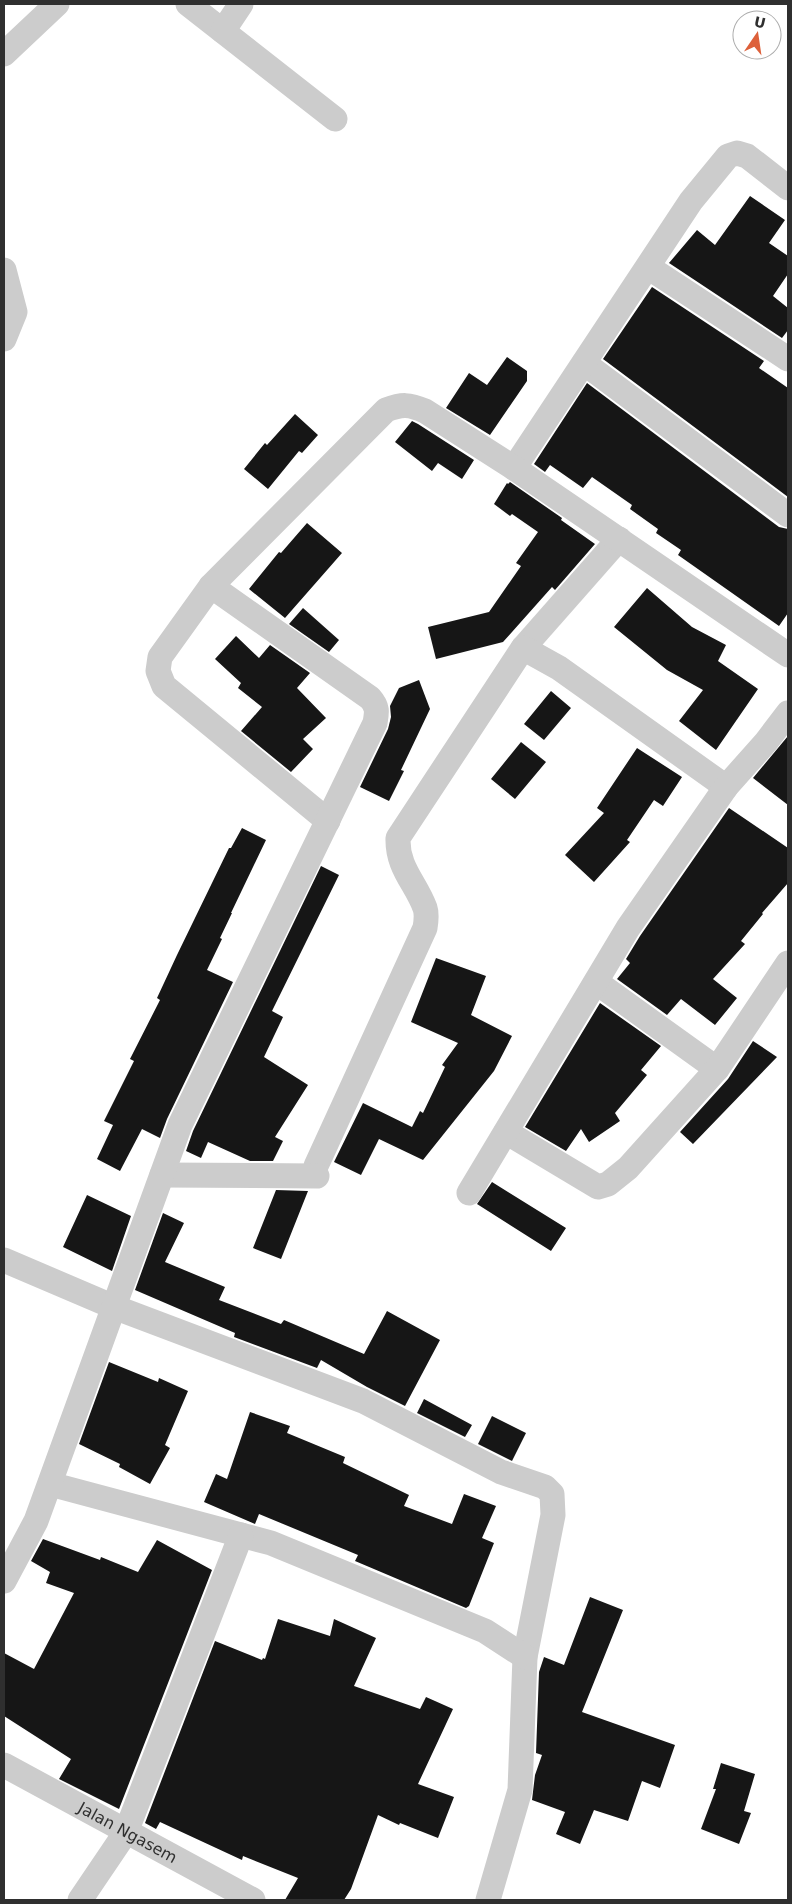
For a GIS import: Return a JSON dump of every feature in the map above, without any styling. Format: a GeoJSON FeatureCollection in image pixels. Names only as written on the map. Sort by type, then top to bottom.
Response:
{"type":"FeatureCollection","features":[{"type":"Feature","properties":{"kind":"street"},"geometry":{"type":"LineString","coordinates":[[4,54],[56,4]]}},
{"type":"Feature","properties":{"kind":"street"},"geometry":{"type":"LineString","coordinates":[[188,4],[335,119]]}},
{"type":"Feature","properties":{"kind":"street"},"geometry":{"type":"LineString","coordinates":[[224,31],[241,4]]}},
{"type":"Feature","properties":{"kind":"street"},"geometry":{"type":"LineString","coordinates":[[514,468],[691,201],[728,156],[737,153],[747,156],[788,188]]}},
{"type":"Feature","properties":{"kind":"street"},"geometry":{"type":"LineString","coordinates":[[648,267],[788,360]]}},
{"type":"Feature","properties":{"kind":"street"},"geometry":{"type":"LineString","coordinates":[[4,270],[15,312],[4,339]]}},
{"type":"Feature","properties":{"kind":"street"},"geometry":{"type":"LineString","coordinates":[[584,363],[788,515]]}},
{"type":"Feature","properties":{"kind":"street"},"geometry":{"type":"LineString","coordinates":[[328,821],[164,686],[158,671],[160,657],[211,586],[386,410],[400,405],[413,405],[419,408],[514,468],[788,655]]}},
{"type":"Feature","properties":{"kind":"street"},"geometry":{"type":"LineString","coordinates":[[162,1175],[317,1171],[425,928],[426,910],[404,869],[398,849],[398,838],[523,648],[619,540]]}},
{"type":"Feature","properties":{"kind":"street"},"geometry":{"type":"LineString","coordinates":[[4,1581],[36,1520],[50,1484],[180,1125],[376,724],[376,705],[370,698],[211,586]]}},
{"type":"Feature","properties":{"kind":"street"},"geometry":{"type":"LineString","coordinates":[[523,648],[559,668],[726,787]]}},
{"type":"Feature","properties":{"kind":"street"},"geometry":{"type":"LineString","coordinates":[[469,1193],[628,928],[726,787],[766,742],[788,713]]}},
{"type":"Feature","properties":{"kind":"street"},"geometry":{"type":"LineString","coordinates":[[506,1132],[598,1187],[604,1186],[628,1168],[718,1070],[788,963]]}},
{"type":"Feature","properties":{"kind":"street"},"geometry":{"type":"LineString","coordinates":[[596,982],[718,1070]]}},
{"type":"Feature","properties":{"kind":"street"},"geometry":{"type":"LineString","coordinates":[[4,1260],[114,1307],[363,1401],[501,1472],[545,1488],[552,1494],[553,1515],[525,1657],[520,1790],[488,1900]]}},
{"type":"Feature","properties":{"kind":"street"},"geometry":{"type":"LineString","coordinates":[[50,1484],[271,1543],[486,1631],[525,1657]]}},
{"type":"Feature","properties":{"kind":"street"},"geometry":{"type":"LineString","coordinates":[[80,1900],[126,1832],[242,1536]]}},
{"type":"Feature","properties":{"kind":"street","name":"Jalan Ngasem"},"geometry":{"type":"LineString","coordinates":[[4,1765],[253,1900]]}},
{"type":"Feature","properties":{"kind":"building"},"geometry":{"type":"Polygon","coordinates":[[[750,196],[785,220],[769,243],[788,256],[788,274],[773,296],[788,308],[788,330],[782,338],[669,263],[697,230],[715,245],[750,196]]]}},
{"type":"Feature","properties":{"kind":"building"},"geometry":{"type":"Polygon","coordinates":[[[652,287],[764,361],[759,368],[788,388],[788,497],[603,359],[652,287]]]}},
{"type":"Feature","properties":{"kind":"building"},"geometry":{"type":"Polygon","coordinates":[[[507,357],[527,371],[527,381],[490,435],[446,408],[469,373],[487,385],[507,357]]]}},
{"type":"Feature","properties":{"kind":"building"},"geometry":{"type":"Polygon","coordinates":[[[587,383],[779,527],[788,529],[788,613],[779,626],[678,555],[681,550],[656,533],[658,529],[630,509],[632,505],[592,477],[583,488],[550,465],[545,472],[534,464],[587,383]]]}},
{"type":"Feature","properties":{"kind":"building"},"geometry":{"type":"Polygon","coordinates":[[[295,414],[318,435],[302,453],[299,451],[268,489],[244,469],[265,443],[267,445],[295,414]]]}},
{"type":"Feature","properties":{"kind":"building"},"geometry":{"type":"Polygon","coordinates":[[[412,421],[474,460],[462,479],[438,463],[432,471],[395,442],[412,421]]]}},
{"type":"Feature","properties":{"kind":"building"},"geometry":{"type":"Polygon","coordinates":[[[510,482],[562,518],[561,520],[595,544],[555,590],[552,587],[503,642],[436,659],[428,627],[489,612],[521,566],[516,563],[538,532],[512,514],[510,516],[494,504],[507,483],[510,482]]]}},
{"type":"Feature","properties":{"kind":"building"},"geometry":{"type":"Polygon","coordinates":[[[307,523],[342,553],[285,618],[249,589],[279,552],[281,553],[307,523]]]}},
{"type":"Feature","properties":{"kind":"building"},"geometry":{"type":"Polygon","coordinates":[[[647,588],[692,627],[726,645],[718,661],[758,689],[716,750],[679,721],[703,690],[667,670],[614,627],[647,588]]]}},
{"type":"Feature","properties":{"kind":"building"},"geometry":{"type":"Polygon","coordinates":[[[303,608],[339,640],[329,652],[289,624],[303,608]]]}},
{"type":"Feature","properties":{"kind":"building"},"geometry":{"type":"Polygon","coordinates":[[[236,636],[259,658],[270,645],[310,673],[297,688],[326,718],[303,739],[313,749],[291,772],[241,731],[262,707],[238,688],[241,683],[215,659],[236,636]]]}},
{"type":"Feature","properties":{"kind":"building"},"geometry":{"type":"Polygon","coordinates":[[[419,680],[430,709],[401,770],[404,771],[389,801],[360,787],[388,729],[391,717],[390,706],[399,688],[419,680]]]}},
{"type":"Feature","properties":{"kind":"building"},"geometry":{"type":"Polygon","coordinates":[[[551,691],[571,708],[544,740],[524,724],[551,691]]]}},
{"type":"Feature","properties":{"kind":"building"},"geometry":{"type":"Polygon","coordinates":[[[788,736],[788,805],[753,778],[788,736]]]}},
{"type":"Feature","properties":{"kind":"building"},"geometry":{"type":"Polygon","coordinates":[[[521,742],[546,762],[515,799],[491,779],[521,742]]]}},
{"type":"Feature","properties":{"kind":"building"},"geometry":{"type":"Polygon","coordinates":[[[637,748],[682,777],[663,806],[654,800],[627,840],[630,842],[594,882],[565,855],[604,813],[597,808],[637,748]]]}},
{"type":"Feature","properties":{"kind":"building"},"geometry":{"type":"Polygon","coordinates":[[[729,808],[788,848],[788,883],[741,941],[745,944],[713,979],[737,998],[715,1025],[681,999],[667,1015],[617,979],[630,963],[626,959],[640,936],[729,808]]]}},
{"type":"Feature","properties":{"kind":"building"},"geometry":{"type":"Polygon","coordinates":[[[242,828],[266,840],[231,913],[220,938],[222,939],[207,970],[233,982],[167,1119],[160,1138],[142,1129],[120,1171],[97,1159],[113,1125],[104,1121],[134,1061],[130,1059],[160,1000],[157,998],[177,955],[229,848],[231,848],[242,828]]]}},
{"type":"Feature","properties":{"kind":"building"},"geometry":{"type":"Polygon","coordinates":[[[321,866],[339,875],[272,1011],[283,1017],[264,1057],[308,1085],[275,1137],[283,1141],[273,1161],[250,1161],[208,1142],[201,1158],[186,1151],[193,1131],[321,866]]]}},
{"type":"Feature","properties":{"kind":"building"},"geometry":{"type":"Polygon","coordinates":[[[436,958],[486,976],[471,1015],[512,1036],[494,1071],[423,1160],[379,1139],[361,1175],[334,1162],[363,1103],[412,1127],[420,1111],[423,1113],[445,1067],[442,1065],[458,1043],[411,1022],[436,958]]]}},
{"type":"Feature","properties":{"kind":"building"},"geometry":{"type":"Polygon","coordinates":[[[600,1003],[661,1046],[641,1070],[647,1075],[615,1113],[620,1121],[589,1142],[581,1129],[566,1151],[525,1127],[600,1003]]]}},
{"type":"Feature","properties":{"kind":"building"},"geometry":{"type":"Polygon","coordinates":[[[753,1041],[777,1057],[693,1144],[680,1132],[728,1079],[753,1041]]]}},
{"type":"Feature","properties":{"kind":"building"},"geometry":{"type":"Polygon","coordinates":[[[492,1182],[566,1228],[551,1251],[477,1204],[492,1182]]]}},
{"type":"Feature","properties":{"kind":"building"},"geometry":{"type":"Polygon","coordinates":[[[276,1190],[308,1191],[281,1259],[253,1248],[276,1190]]]}},
{"type":"Feature","properties":{"kind":"building"},"geometry":{"type":"Polygon","coordinates":[[[87,1195],[131,1216],[112,1271],[63,1247],[87,1195]]]}},
{"type":"Feature","properties":{"kind":"building"},"geometry":{"type":"Polygon","coordinates":[[[163,1213],[184,1223],[165,1262],[225,1287],[219,1300],[281,1324],[284,1320],[364,1354],[387,1311],[440,1340],[405,1406],[367,1387],[321,1360],[317,1368],[234,1337],[235,1333],[135,1290],[163,1213]]]}},
{"type":"Feature","properties":{"kind":"building"},"geometry":{"type":"Polygon","coordinates":[[[109,1362],[158,1382],[159,1378],[188,1391],[165,1445],[170,1448],[150,1484],[119,1467],[120,1464],[79,1444],[109,1362]]]}},
{"type":"Feature","properties":{"kind":"building"},"geometry":{"type":"Polygon","coordinates":[[[424,1399],[472,1425],[465,1437],[417,1413],[424,1399]]]}},
{"type":"Feature","properties":{"kind":"building"},"geometry":{"type":"Polygon","coordinates":[[[250,1412],[290,1426],[287,1433],[345,1457],[343,1463],[409,1495],[404,1506],[452,1524],[464,1494],[496,1506],[482,1538],[494,1543],[469,1606],[466,1608],[355,1561],[358,1555],[259,1514],[255,1524],[204,1502],[216,1474],[227,1479],[250,1412]]]}},
{"type":"Feature","properties":{"kind":"building"},"geometry":{"type":"Polygon","coordinates":[[[492,1416],[526,1433],[512,1461],[478,1444],[492,1416]]]}},
{"type":"Feature","properties":{"kind":"building"},"geometry":{"type":"Polygon","coordinates":[[[43,1539],[100,1560],[101,1557],[138,1572],[157,1540],[212,1570],[119,1809],[59,1779],[71,1759],[4,1716],[4,1653],[34,1669],[74,1593],[46,1583],[50,1572],[31,1561],[43,1539]]]}},
{"type":"Feature","properties":{"kind":"building"},"geometry":{"type":"Polygon","coordinates":[[[590,1597],[623,1610],[582,1712],[675,1745],[660,1788],[642,1781],[628,1821],[594,1810],[580,1844],[556,1834],[565,1812],[532,1800],[535,1775],[542,1755],[536,1753],[539,1672],[544,1657],[564,1665],[590,1597]]]}},
{"type":"Feature","properties":{"kind":"building"},"geometry":{"type":"Polygon","coordinates":[[[278,1619],[330,1636],[334,1619],[376,1638],[354,1686],[420,1709],[426,1697],[453,1709],[418,1784],[454,1797],[438,1838],[400,1823],[399,1825],[378,1815],[351,1889],[344,1900],[285,1900],[298,1878],[243,1856],[242,1860],[160,1822],[156,1829],[145,1823],[215,1641],[262,1660],[263,1658],[265,1659],[278,1619]]]}},
{"type":"Feature","properties":{"kind":"building"},"geometry":{"type":"Polygon","coordinates":[[[721,1763],[755,1774],[744,1811],[751,1813],[739,1844],[701,1829],[716,1789],[713,1789],[721,1763]]]}}]}
